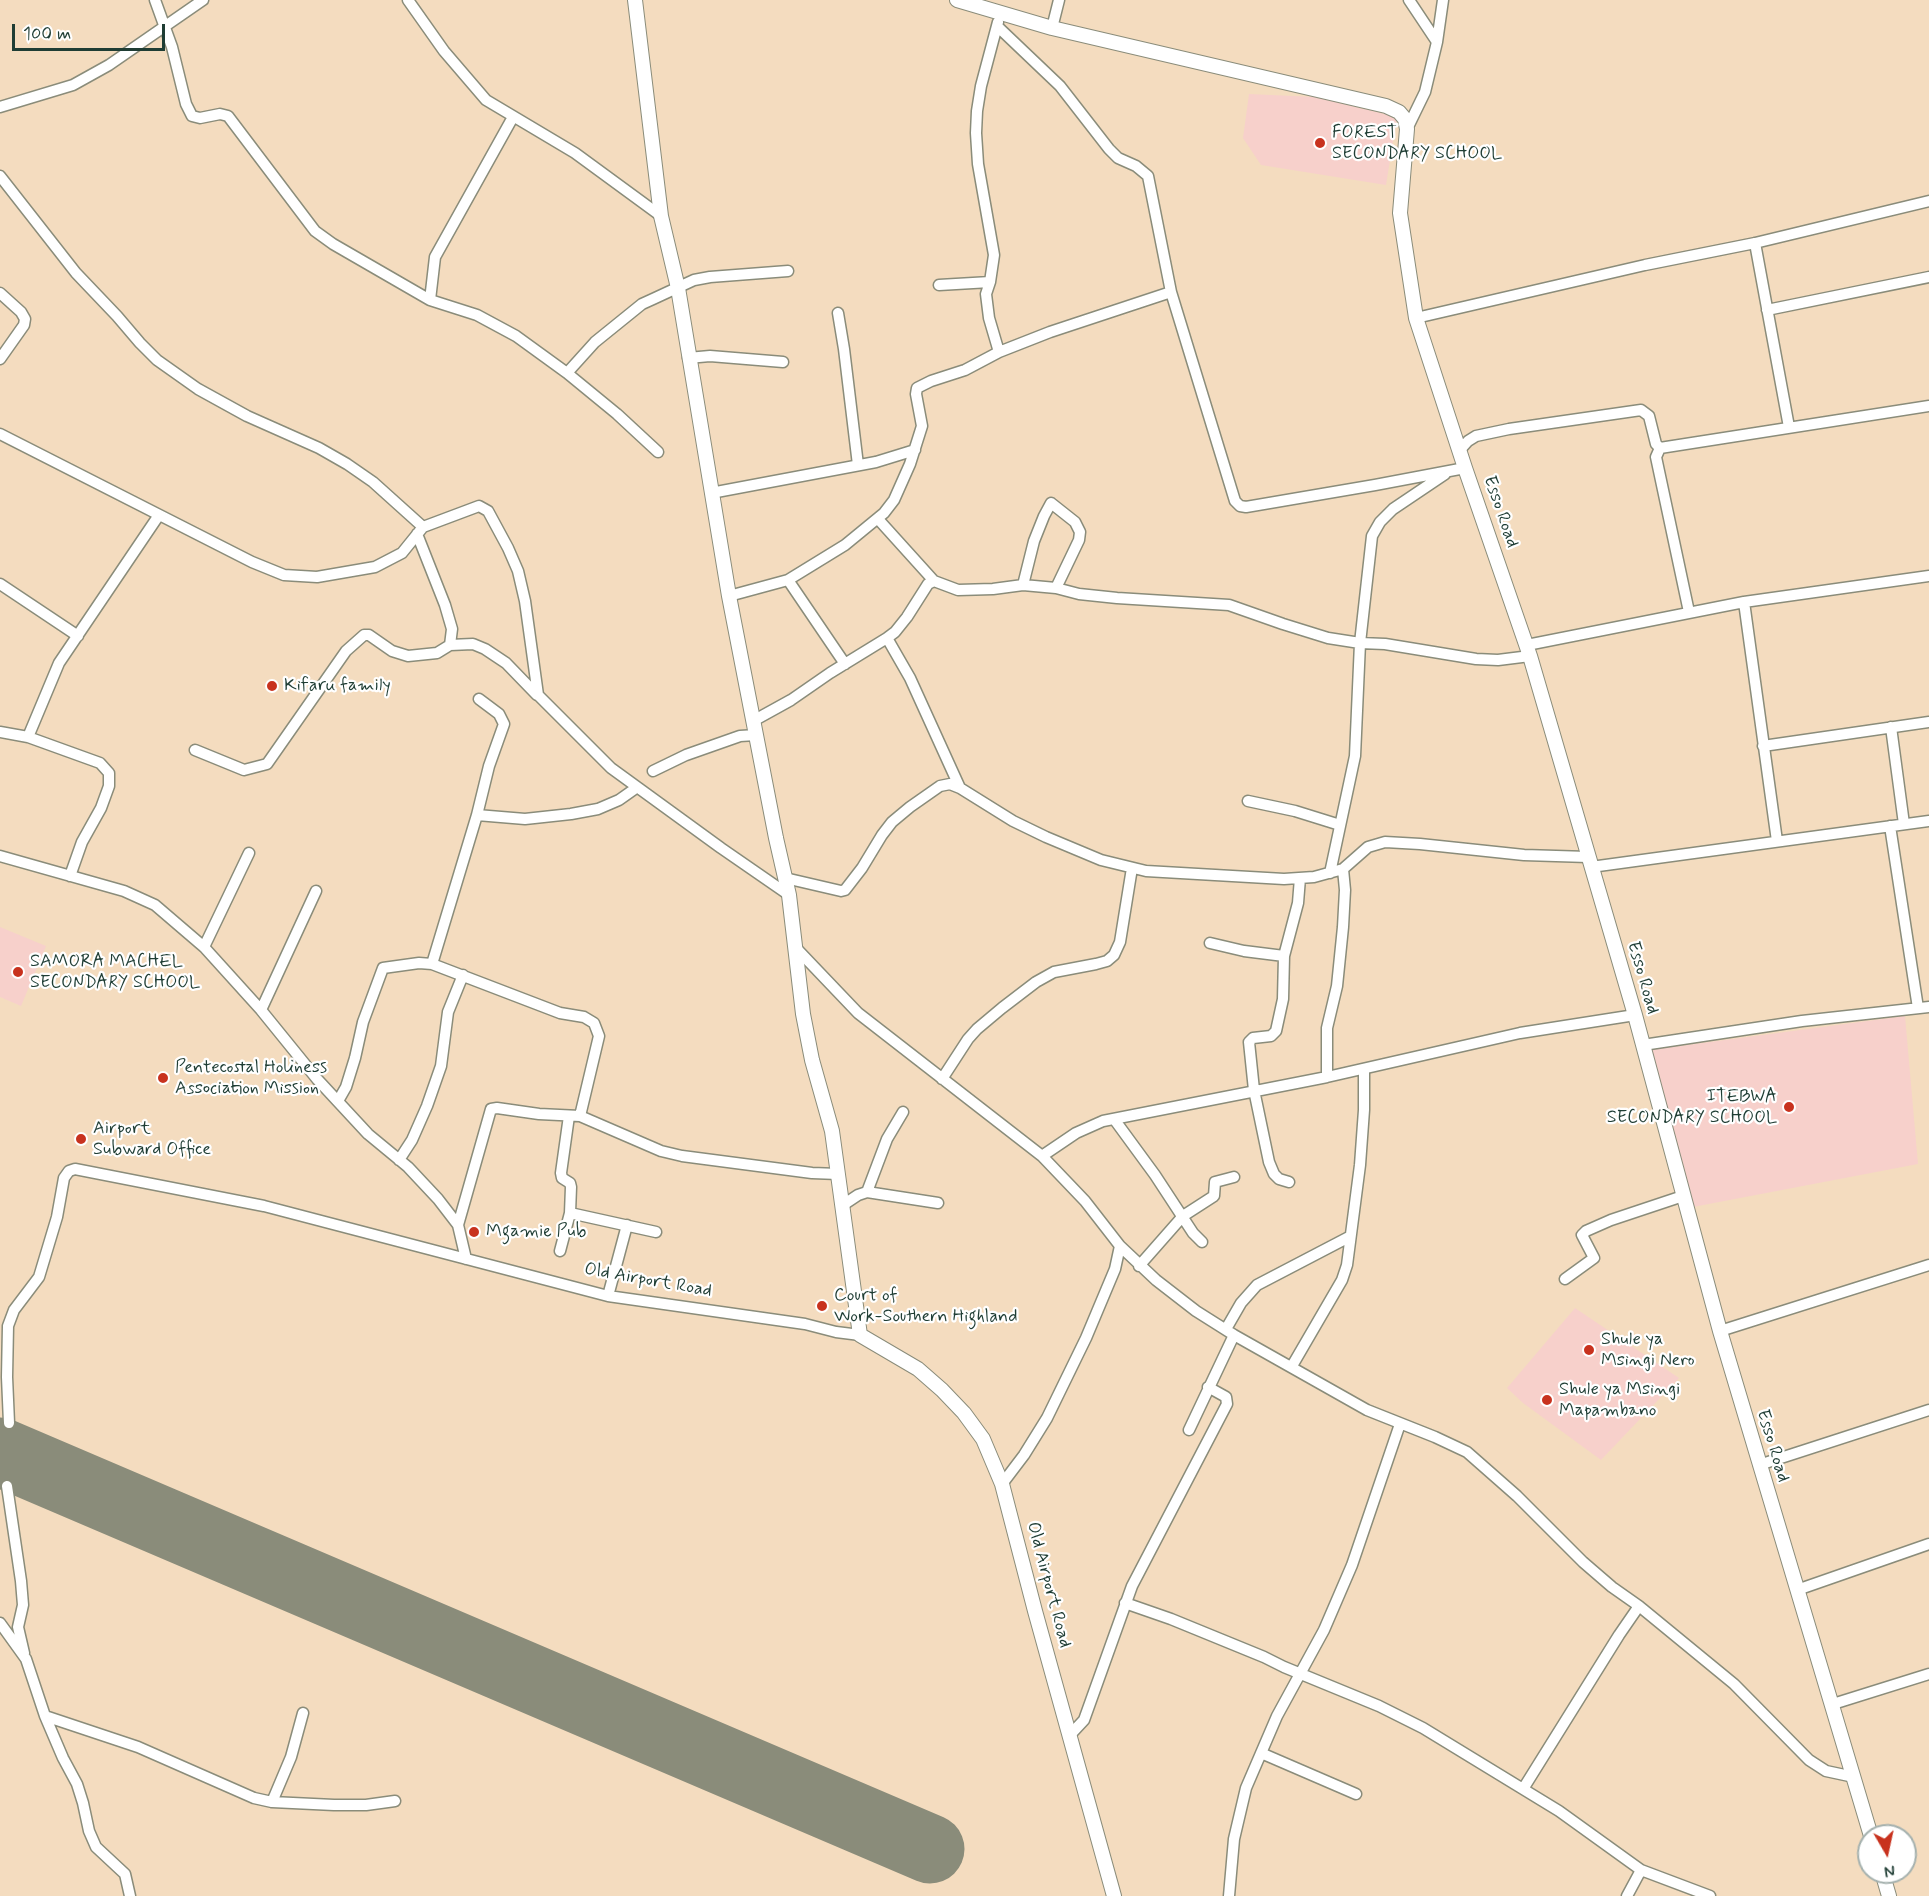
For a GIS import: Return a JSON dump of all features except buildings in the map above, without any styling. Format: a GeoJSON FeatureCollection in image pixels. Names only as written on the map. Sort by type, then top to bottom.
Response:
{"type":"FeatureCollection","features":[{"type":"Feature","properties":{"kind":"street"},"geometry":{"type":"LineString","coordinates":[[154,0],[172,47],[186,104],[192,116],[200,118],[220,114],[228,116],[315,231],[333,244],[430,300],[460,309],[528,344],[567,372],[618,414],[658,452]]}},
{"type":"Feature","properties":{"kind":"street"},"geometry":{"type":"LineString","coordinates":[[0,107],[74,85],[109,65],[203,0]]}},
{"type":"Feature","properties":{"kind":"street"},"geometry":{"type":"LineString","coordinates":[[408,0],[444,51],[486,100],[575,153],[661,216]]}},
{"type":"Feature","properties":{"kind":"street"},"geometry":{"type":"LineString","coordinates":[[635,0],[661,216],[678,288],[729,596],[789,895],[812,1060],[832,1131],[860,1335]]}},
{"type":"Feature","properties":{"kind":"street"},"geometry":{"type":"LineString","coordinates":[[957,0],[999,19],[1052,28],[1386,106],[1399,112],[1405,119],[1407,129]]}},
{"type":"Feature","properties":{"kind":"street"},"geometry":{"type":"LineString","coordinates":[[1052,28],[1059,0]]}},
{"type":"Feature","properties":{"kind":"street"},"geometry":{"type":"LineString","coordinates":[[1409,0],[1437,42]]}},
{"type":"Feature","properties":{"kind":"street"},"geometry":{"type":"LineString","coordinates":[[1407,129],[1425,92],[1437,42],[1443,0]]}},
{"type":"Feature","properties":{"kind":"street"},"geometry":{"type":"LineString","coordinates":[[999,19],[977,111],[978,164],[994,255],[986,294],[999,352]]}},
{"type":"Feature","properties":{"kind":"street"},"geometry":{"type":"LineString","coordinates":[[999,19],[1060,86],[1109,149],[1118,158],[1136,166],[1148,176],[1171,292],[1235,501],[1240,506],[1246,507],[1465,468]]}},
{"type":"Feature","properties":{"kind":"street"},"geometry":{"type":"LineString","coordinates":[[430,300],[435,257],[513,117]]}},
{"type":"Feature","properties":{"kind":"street","name":"Esso Road"},"geometry":{"type":"LineString","coordinates":[[1407,129],[1400,213],[1416,318],[1528,650],[1635,1015],[1719,1331],[1868,1824]]}},
{"type":"Feature","properties":{"kind":"street"},"geometry":{"type":"LineString","coordinates":[[0,176],[76,273],[157,360],[198,389],[247,416],[320,448],[384,491],[420,531],[452,629],[450,645]]}},
{"type":"Feature","properties":{"kind":"street"},"geometry":{"type":"LineString","coordinates":[[1416,318],[1645,265],[1755,243],[1929,201]]}},
{"type":"Feature","properties":{"kind":"street"},"geometry":{"type":"LineString","coordinates":[[1755,243],[1789,427]]}},
{"type":"Feature","properties":{"kind":"street"},"geometry":{"type":"LineString","coordinates":[[567,372],[595,342],[642,304],[694,280],[788,271]]}},
{"type":"Feature","properties":{"kind":"street"},"geometry":{"type":"LineString","coordinates":[[1767,310],[1929,277]]}},
{"type":"Feature","properties":{"kind":"street"},"geometry":{"type":"LineString","coordinates":[[939,285],[990,282]]}},
{"type":"Feature","properties":{"kind":"street"},"geometry":{"type":"LineString","coordinates":[[729,596],[788,580],[837,550],[878,519],[890,506],[915,450],[922,426],[917,388],[1050,332],[1171,292]]}},
{"type":"Feature","properties":{"kind":"street"},"geometry":{"type":"LineString","coordinates":[[0,293],[21,312],[25,319],[24,325],[0,359]]}},
{"type":"Feature","properties":{"kind":"street"},"geometry":{"type":"LineString","coordinates":[[838,313],[858,465]]}},
{"type":"Feature","properties":{"kind":"street"},"geometry":{"type":"LineString","coordinates":[[688,358],[710,356],[783,362]]}},
{"type":"Feature","properties":{"kind":"street"},"geometry":{"type":"LineString","coordinates":[[1659,448],[1929,406]]}},
{"type":"Feature","properties":{"kind":"street"},"geometry":{"type":"LineString","coordinates":[[1460,452],[1467,441],[1476,436],[1641,410],[1649,416],[1654,439],[1659,448],[1656,457],[1689,612]]}},
{"type":"Feature","properties":{"kind":"street"},"geometry":{"type":"LineString","coordinates":[[0,435],[252,562],[284,575],[317,577],[375,567],[402,553],[420,531],[479,506],[488,511],[518,571],[525,601],[538,695]]}},
{"type":"Feature","properties":{"kind":"street"},"geometry":{"type":"LineString","coordinates":[[711,493],[876,462],[915,450]]}},
{"type":"Feature","properties":{"kind":"street"},"geometry":{"type":"LineString","coordinates":[[1330,873],[1355,756],[1360,643],[1372,536],[1380,522],[1393,509],[1450,471]]}},
{"type":"Feature","properties":{"kind":"street"},"geometry":{"type":"LineString","coordinates":[[1023,585],[1034,541],[1051,503],[1075,522],[1080,532],[1079,540],[1056,588]]}},
{"type":"Feature","properties":{"kind":"street"},"geometry":{"type":"LineString","coordinates":[[28,737],[59,663],[159,515]]}},
{"type":"Feature","properties":{"kind":"street"},"geometry":{"type":"LineString","coordinates":[[878,519],[934,581],[958,590],[1023,585],[1107,597],[1229,605],[1328,638],[1385,644],[1476,659],[1498,660],[1528,650],[1689,612],[1929,576]]}},
{"type":"Feature","properties":{"kind":"street"},"geometry":{"type":"LineString","coordinates":[[788,580],[845,664]]}},
{"type":"Feature","properties":{"kind":"street"},"geometry":{"type":"LineString","coordinates":[[653,771],[686,755],[725,743],[754,728],[790,700],[895,632],[928,584],[934,581]]}},
{"type":"Feature","properties":{"kind":"street"},"geometry":{"type":"LineString","coordinates":[[0,584],[78,636]]}},
{"type":"Feature","properties":{"kind":"street"},"geometry":{"type":"LineString","coordinates":[[1744,602],[1777,841]]}},
{"type":"Feature","properties":{"kind":"street"},"geometry":{"type":"LineString","coordinates":[[195,750],[244,770],[267,764],[346,651],[364,635],[369,635],[392,651],[408,656],[437,653],[450,645],[473,644],[506,663],[611,768],[636,788],[789,895]]}},
{"type":"Feature","properties":{"kind":"street"},"geometry":{"type":"LineString","coordinates":[[887,638],[909,678],[960,788]]}},
{"type":"Feature","properties":{"kind":"street"},"geometry":{"type":"LineString","coordinates":[[432,964],[477,815],[489,766],[504,724],[499,714],[479,699]]}},
{"type":"Feature","properties":{"kind":"street"},"geometry":{"type":"LineString","coordinates":[[1763,746],[1929,722]]}},
{"type":"Feature","properties":{"kind":"street"},"geometry":{"type":"LineString","coordinates":[[1891,727],[1904,824]]}},
{"type":"Feature","properties":{"kind":"street"},"geometry":{"type":"LineString","coordinates":[[0,732],[28,737],[100,764],[109,773],[109,786],[101,808],[82,842],[70,876]]}},
{"type":"Feature","properties":{"kind":"street"},"geometry":{"type":"LineString","coordinates":[[785,878],[845,890],[892,822],[940,786],[950,784],[1013,821],[1101,860],[1132,868],[1172,873],[1300,878],[1330,873],[1343,868],[1368,847],[1385,842],[1589,862],[1777,841],[1929,820]]}},
{"type":"Feature","properties":{"kind":"street"},"geometry":{"type":"LineString","coordinates":[[477,815],[525,819],[571,814],[619,800],[636,788]]}},
{"type":"Feature","properties":{"kind":"street"},"geometry":{"type":"LineString","coordinates":[[1248,801],[1295,811],[1340,825]]}},
{"type":"Feature","properties":{"kind":"street"},"geometry":{"type":"LineString","coordinates":[[1643,1045],[1923,1007],[1890,826]]}},
{"type":"Feature","properties":{"kind":"street"},"geometry":{"type":"LineString","coordinates":[[204,947],[249,853]]}},
{"type":"Feature","properties":{"kind":"street"},"geometry":{"type":"LineString","coordinates":[[0,856],[124,891],[155,905],[204,947],[261,1010],[316,1078],[369,1134],[438,1199],[458,1225],[466,1259]]}},
{"type":"Feature","properties":{"kind":"street"},"geometry":{"type":"LineString","coordinates":[[942,1079],[977,1029],[1036,982],[1054,972],[1107,961],[1114,955],[1120,942],[1132,868]]}},
{"type":"Feature","properties":{"kind":"street"},"geometry":{"type":"LineString","coordinates":[[1327,1077],[1327,1028],[1337,986],[1343,927],[1345,890],[1343,868]]}},
{"type":"Feature","properties":{"kind":"street"},"geometry":{"type":"LineString","coordinates":[[1289,1182],[1279,1179],[1274,1174],[1269,1162],[1254,1090],[1249,1042],[1253,1038],[1271,1036],[1276,1031],[1283,999],[1284,956],[1298,903],[1300,878]]}},
{"type":"Feature","properties":{"kind":"street"},"geometry":{"type":"LineString","coordinates":[[261,1010],[316,891]]}},
{"type":"Feature","properties":{"kind":"street"},"geometry":{"type":"LineString","coordinates":[[1210,943],[1244,951],[1284,956]]}},
{"type":"Feature","properties":{"kind":"street"},"geometry":{"type":"LineString","coordinates":[[795,947],[858,1013],[1042,1156],[1085,1201],[1120,1246],[1139,1266],[1196,1311],[1367,1410],[1467,1452],[1517,1496],[1583,1562],[1734,1684],[1809,1760],[1826,1771],[1854,1777]]}},
{"type":"Feature","properties":{"kind":"street"},"geometry":{"type":"LineString","coordinates":[[338,1101],[346,1087],[363,1022],[383,968],[419,963],[432,964],[560,1013],[584,1017],[594,1023],[598,1036],[561,1173],[562,1178],[570,1183],[571,1187],[570,1213],[560,1251]]}},
{"type":"Feature","properties":{"kind":"street"},"geometry":{"type":"LineString","coordinates":[[399,1160],[412,1140],[441,1066],[448,1012],[463,975]]}},
{"type":"Feature","properties":{"kind":"street"},"geometry":{"type":"LineString","coordinates":[[1042,1156],[1076,1133],[1114,1119],[1327,1077],[1520,1033],[1635,1015]]}},
{"type":"Feature","properties":{"kind":"street"},"geometry":{"type":"LineString","coordinates":[[1292,1366],[1342,1280],[1347,1265],[1364,1110],[1364,1069]]}},
{"type":"Feature","properties":{"kind":"street"},"geometry":{"type":"LineString","coordinates":[[458,1225],[491,1109],[497,1108],[575,1116],[682,1156],[812,1173],[838,1174]]}},
{"type":"Feature","properties":{"kind":"street"},"geometry":{"type":"LineString","coordinates":[[867,1192],[887,1139],[903,1112]]}},
{"type":"Feature","properties":{"kind":"street"},"geometry":{"type":"LineString","coordinates":[[1114,1119],[1193,1233],[1202,1242]]}},
{"type":"Feature","properties":{"kind":"street","name":"Old Airport Road"},"geometry":{"type":"LineString","coordinates":[[9,1423],[8,1326],[14,1310],[39,1277],[57,1217],[64,1178],[69,1171],[75,1169],[264,1206],[608,1296],[806,1324],[836,1332],[860,1335],[918,1369],[964,1413],[983,1439],[1002,1484],[1114,1896]]}},
{"type":"Feature","properties":{"kind":"street"},"geometry":{"type":"LineString","coordinates":[[1139,1266],[1183,1216],[1214,1196],[1215,1182],[1234,1178]]}},
{"type":"Feature","properties":{"kind":"street"},"geometry":{"type":"LineString","coordinates":[[843,1205],[867,1192],[938,1203]]}},
{"type":"Feature","properties":{"kind":"street"},"geometry":{"type":"LineString","coordinates":[[1565,1279],[1594,1258],[1582,1235],[1586,1231],[1611,1220],[1683,1196]]}},
{"type":"Feature","properties":{"kind":"street"},"geometry":{"type":"LineString","coordinates":[[570,1213],[656,1232]]}},
{"type":"Feature","properties":{"kind":"street"},"geometry":{"type":"LineString","coordinates":[[608,1296],[627,1225]]}},
{"type":"Feature","properties":{"kind":"street"},"geometry":{"type":"LineString","coordinates":[[1188,1430],[1242,1303],[1257,1285],[1349,1237]]}},
{"type":"Feature","properties":{"kind":"street"},"geometry":{"type":"LineString","coordinates":[[1002,1484],[1041,1427],[1062,1388],[1107,1289],[1120,1246]]}},
{"type":"Feature","properties":{"kind":"street"},"geometry":{"type":"LineString","coordinates":[[1719,1331],[1929,1265]]}},
{"type":"Feature","properties":{"kind":"street"},"geometry":{"type":"LineString","coordinates":[[1070,1735],[1084,1720],[1132,1586],[1227,1404],[1226,1397],[1208,1387]]}},
{"type":"Feature","properties":{"kind":"street"},"geometry":{"type":"LineString","coordinates":[[1759,1465],[1929,1410]]}},
{"type":"Feature","properties":{"kind":"street"},"geometry":{"type":"LineString","coordinates":[[1228,1896],[1234,1839],[1246,1788],[1277,1716],[1324,1630],[1352,1565],[1400,1424]]}},
{"type":"Feature","properties":{"kind":"street"},"geometry":{"type":"LineString","coordinates":[[7,1486],[23,1605],[18,1627],[26,1659],[45,1716],[77,1784],[89,1832],[96,1847],[126,1874],[130,1896]]}},
{"type":"Feature","properties":{"kind":"street"},"geometry":{"type":"LineString","coordinates":[[1797,1590],[1929,1544]]}},
{"type":"Feature","properties":{"kind":"street"},"geometry":{"type":"LineString","coordinates":[[1125,1603],[1171,1619],[1300,1672],[1423,1728],[1522,1789],[1641,1870],[1710,1896]]}},
{"type":"Feature","properties":{"kind":"street"},"geometry":{"type":"LineString","coordinates":[[1522,1789],[1619,1635],[1640,1606]]}},
{"type":"Feature","properties":{"kind":"street"},"geometry":{"type":"LineString","coordinates":[[0,1623],[26,1659]]}},
{"type":"Feature","properties":{"kind":"street"},"geometry":{"type":"LineString","coordinates":[[1833,1704],[1929,1674]]}},
{"type":"Feature","properties":{"kind":"street"},"geometry":{"type":"LineString","coordinates":[[272,1802],[291,1757],[303,1713]]}},
{"type":"Feature","properties":{"kind":"street"},"geometry":{"type":"LineString","coordinates":[[45,1716],[138,1747],[254,1798],[272,1802],[334,1805],[366,1805],[395,1801]]}},
{"type":"Feature","properties":{"kind":"street"},"geometry":{"type":"LineString","coordinates":[[1261,1754],[1356,1794]]}},
{"type":"Feature","properties":{"kind":"street"},"geometry":{"type":"LineString","coordinates":[[1627,1896],[1641,1870]]}},
{"type":"Feature","properties":{"kind":"shaded area","name":"FOREST SECONDARY SCHOOL"},"geometry":{"type":"Polygon","coordinates":[[[1249,94],[1315,97],[1397,117],[1386,185],[1261,165],[1243,138],[1249,94]]]}},
{"type":"Feature","properties":{"kind":"shaded area","name":"SAMORA MACHEL SECONDARY SCHOOL"},"geometry":{"type":"Polygon","coordinates":[[[0,927],[46,946],[21,1006],[0,997],[0,927]]]}},
{"type":"Feature","properties":{"kind":"shaded area","name":"ITEBWA SECONDARY SCHOOL"},"geometry":{"type":"Polygon","coordinates":[[[1905,1016],[1918,1164],[1693,1207],[1650,1050],[1905,1016]]]}},
{"type":"Feature","properties":{"kind":"shaded area"},"geometry":{"type":"Polygon","coordinates":[[[1575,1308],[1679,1378],[1601,1460],[1523,1403],[1507,1388],[1575,1308]]]}},
{"type":"Feature","properties":{"kind":"runway"},"geometry":{"type":"LineString","coordinates":[[0,1452],[930,1849]]}},
{"type":"Feature","properties":{"kind":"place","name":"FOREST SECONDARY SCHOOL"},"geometry":{"type":"Point","coordinates":[1320,143]}},
{"type":"Feature","properties":{"kind":"place","name":"Kifaru family"},"geometry":{"type":"Point","coordinates":[272,686]}},
{"type":"Feature","properties":{"kind":"place","name":"SAMORA MACHEL SECONDARY SCHOOL"},"geometry":{"type":"Point","coordinates":[18,972]}},
{"type":"Feature","properties":{"kind":"place","name":"Pentecostal Holiness Association Mission"},"geometry":{"type":"Point","coordinates":[163,1078]}},
{"type":"Feature","properties":{"kind":"place","name":"ITEBWA SECONDARY SCHOOL"},"geometry":{"type":"Point","coordinates":[1789,1107]}},
{"type":"Feature","properties":{"kind":"place","name":"Airport Subward Office"},"geometry":{"type":"Point","coordinates":[81,1139]}},
{"type":"Feature","properties":{"kind":"place","name":"Mgamie Pub"},"geometry":{"type":"Point","coordinates":[474,1232]}},
{"type":"Feature","properties":{"kind":"place","name":"Court of Work-Southern Highland"},"geometry":{"type":"Point","coordinates":[822,1306]}},
{"type":"Feature","properties":{"kind":"place","name":"Shule ya Msingi Nero"},"geometry":{"type":"Point","coordinates":[1589,1350]}},
{"type":"Feature","properties":{"kind":"place","name":"Shule ya Msingi Mapambano"},"geometry":{"type":"Point","coordinates":[1547,1400]}}]}
